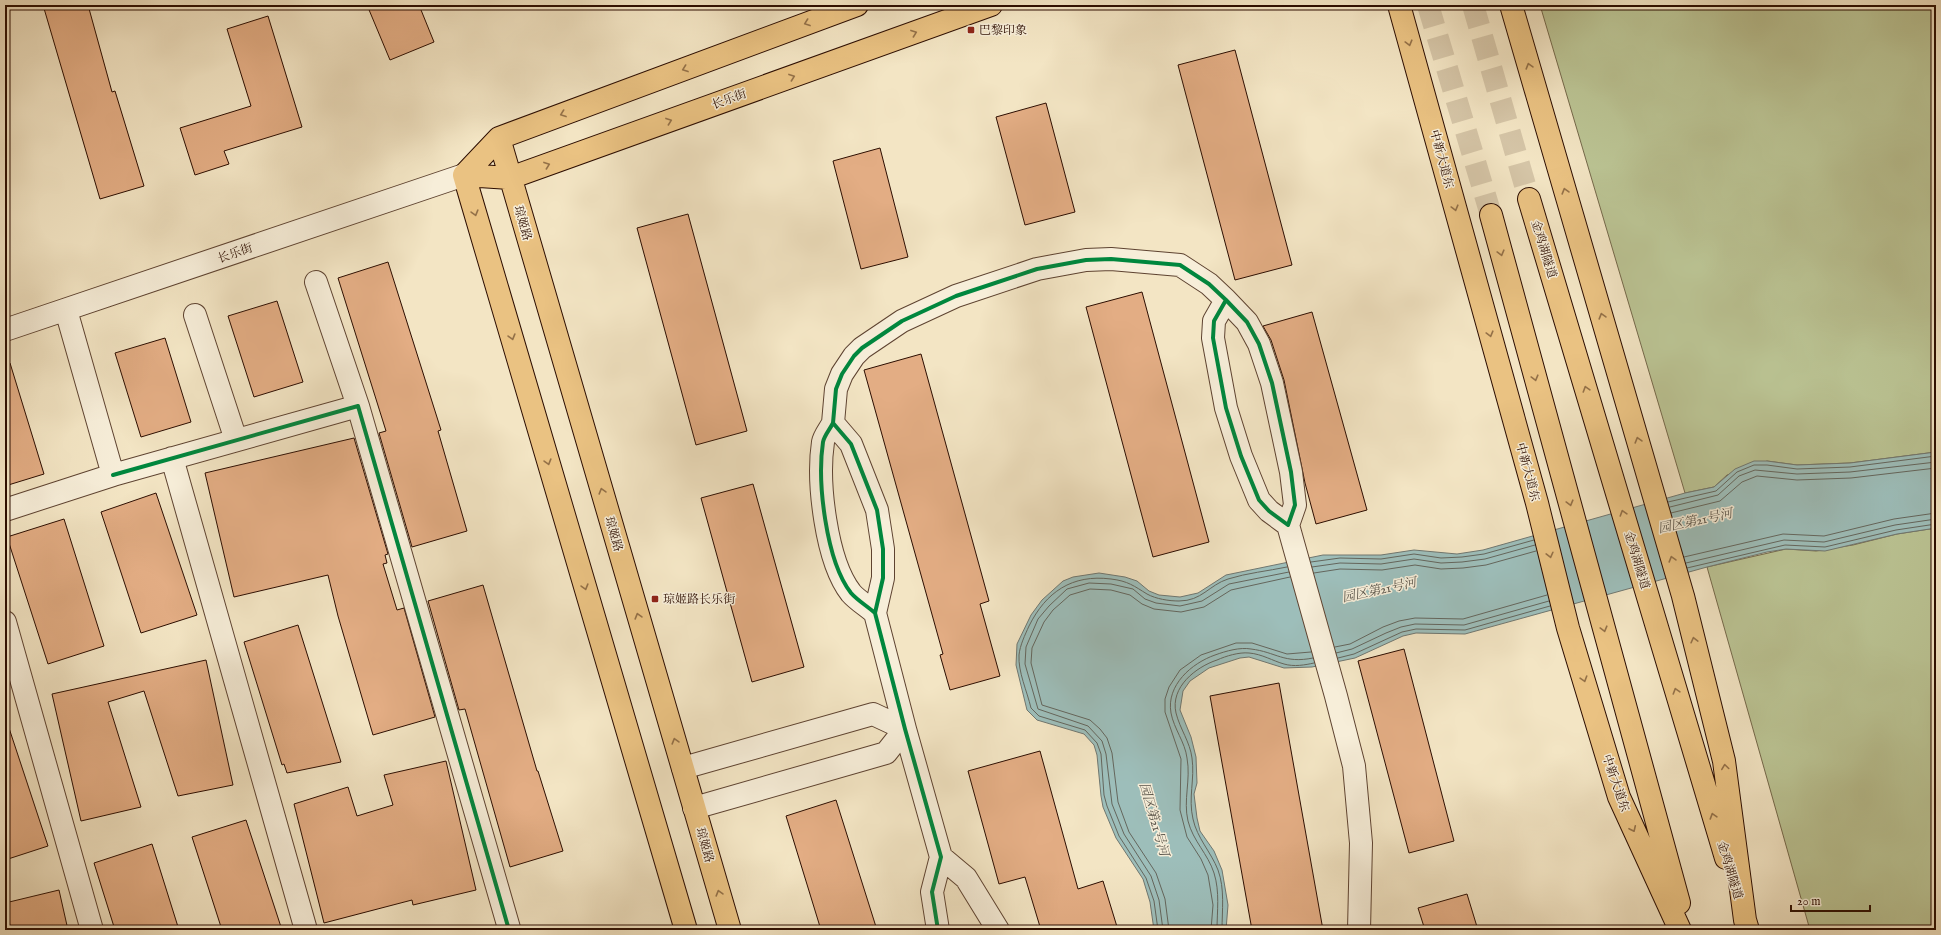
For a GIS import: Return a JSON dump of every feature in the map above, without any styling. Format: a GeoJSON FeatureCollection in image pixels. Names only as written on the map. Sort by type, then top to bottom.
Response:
{"type":"FeatureCollection","features":[{"type":"Feature","properties":{"kind":"main road","name":"长乐街"},"geometry":{"type":"LineString","coordinates":[[464,175],[499,138],[857,5]]}},
{"type":"Feature","properties":{"kind":"main road","name":"长乐街"},"geometry":{"type":"LineString","coordinates":[[464,175],[510,178],[991,5]]}},
{"type":"Feature","properties":{"kind":"main road","name":"中新大道东"},"geometry":{"type":"LineString","coordinates":[[1399,5],[1537,503],[1568,628],[1619,797],[1680,930]]}},
{"type":"Feature","properties":{"kind":"main road"},"geometry":{"type":"LineString","coordinates":[[1511,5],[1683,596],[1724,761],[1746,925]]}},
{"type":"Feature","properties":{"kind":"main road","name":"琼姬路"},"geometry":{"type":"LineString","coordinates":[[499,138],[730,930]]}},
{"type":"Feature","properties":{"kind":"main road"},"geometry":{"type":"LineString","coordinates":[[464,175],[686,930]]}},
{"type":"Feature","properties":{"kind":"main road","name":"金鸡湖隧道"},"geometry":{"type":"LineString","coordinates":[[1529,199],[1746,925]]}},
{"type":"Feature","properties":{"kind":"main road"},"geometry":{"type":"LineString","coordinates":[[1491,215],[1687,930]]}},
{"type":"Feature","properties":{"kind":"street","name":"长乐街"},"geometry":{"type":"LineString","coordinates":[[5,330],[464,175]]}},
{"type":"Feature","properties":{"kind":"street"},"geometry":{"type":"LineString","coordinates":[[875,612],[852,594],[840,573],[828,538],[823,506],[823,441],[832,423],[836,389],[846,368],[854,356],[862,348],[902,321],[956,296],[1037,269],[1061,264],[1111,259],[1180,265],[1202,279],[1226,300],[1247,322],[1259,344],[1272,383],[1291,472],[1295,505],[1288,525],[1354,766],[1361,843],[1359,930]]}},
{"type":"Feature","properties":{"kind":"street"},"geometry":{"type":"LineString","coordinates":[[316,282],[358,406],[509,928]]}},
{"type":"Feature","properties":{"kind":"street"},"geometry":{"type":"LineString","coordinates":[[1226,300],[1214,321],[1213,338],[1226,408],[1241,456],[1259,500],[1269,511],[1288,525]]}},
{"type":"Feature","properties":{"kind":"street"},"geometry":{"type":"LineString","coordinates":[[66,310],[113,475]]}},
{"type":"Feature","properties":{"kind":"street"},"geometry":{"type":"LineString","coordinates":[[195,315],[236,440]]}},
{"type":"Feature","properties":{"kind":"street"},"geometry":{"type":"LineString","coordinates":[[5,510],[113,475],[358,406]]}},
{"type":"Feature","properties":{"kind":"street"},"geometry":{"type":"LineString","coordinates":[[832,423],[851,444],[877,510],[883,549],[883,578],[875,612],[905,729],[941,857],[932,892],[938,930]]}},
{"type":"Feature","properties":{"kind":"street"},"geometry":{"type":"LineString","coordinates":[[172,458],[306,930]]}},
{"type":"Feature","properties":{"kind":"street"},"geometry":{"type":"LineString","coordinates":[[5,622],[92,930]]}},
{"type":"Feature","properties":{"kind":"street"},"geometry":{"type":"LineString","coordinates":[[683,768],[873,714],[905,729]]}},
{"type":"Feature","properties":{"kind":"street"},"geometry":{"type":"LineString","coordinates":[[694,808],[886,753],[905,729]]}},
{"type":"Feature","properties":{"kind":"street"},"geometry":{"type":"LineString","coordinates":[[941,857],[966,878],[998,930]]}},
{"type":"Feature","properties":{"kind":"green space"},"geometry":{"type":"Polygon","coordinates":[[[1540,5],[1936,5],[1936,452],[1850,463],[1797,465],[1767,461],[1727,475],[1714,487],[1685,493],[1540,5]]]}},
{"type":"Feature","properties":{"kind":"green space"},"geometry":{"type":"Polygon","coordinates":[[[1936,528],[1936,930],[1810,930],[1707,567],[1786,549],[1816,551],[1853,545],[1897,534],[1936,528]]]}},
{"type":"Feature","properties":{"kind":"water","name":"园区第21号河"},"geometry":{"type":"Polygon","coordinates":[[[1936,452],[1936,528],[1897,534],[1825,551],[1786,549],[1767,552],[1707,567],[1465,634],[1416,633],[1403,636],[1355,658],[1312,667],[1284,668],[1249,657],[1240,658],[1209,668],[1190,681],[1183,691],[1180,710],[1191,737],[1196,757],[1197,783],[1194,794],[1200,831],[1214,851],[1222,870],[1228,905],[1226,930],[1154,930],[1150,902],[1143,879],[1116,838],[1103,807],[1097,755],[1094,745],[1084,734],[1037,720],[1027,710],[1016,665],[1017,644],[1031,615],[1042,600],[1063,581],[1073,577],[1099,573],[1125,577],[1137,581],[1149,591],[1159,595],[1180,597],[1198,593],[1226,575],[1323,555],[1381,555],[1414,550],[1457,554],[1483,550],[1685,493],[1714,487],[1735,469],[1754,461],[1767,461],[1797,465],[1850,463],[1936,452]]]}},
{"type":"Feature","properties":{"kind":"building"},"geometry":{"type":"Polygon","coordinates":[[[43,5],[88,5],[112,92],[115,91],[144,186],[100,199],[43,5]]]}},
{"type":"Feature","properties":{"kind":"building"},"geometry":{"type":"Polygon","coordinates":[[[367,5],[419,5],[434,42],[390,60],[367,5]]]}},
{"type":"Feature","properties":{"kind":"building"},"geometry":{"type":"Polygon","coordinates":[[[268,16],[302,127],[224,151],[229,164],[195,175],[180,128],[251,106],[227,29],[268,16]]]}},
{"type":"Feature","properties":{"kind":"building"},"geometry":{"type":"Polygon","coordinates":[[[1235,50],[1292,265],[1235,280],[1178,65],[1235,50]]]}},
{"type":"Feature","properties":{"kind":"building"},"geometry":{"type":"Polygon","coordinates":[[[1046,103],[1075,212],[1025,225],[996,117],[1046,103]]]}},
{"type":"Feature","properties":{"kind":"building"},"geometry":{"type":"Polygon","coordinates":[[[880,148],[908,257],[861,269],[833,161],[880,148]]]}},
{"type":"Feature","properties":{"kind":"building"},"geometry":{"type":"Polygon","coordinates":[[[688,214],[747,431],[696,445],[637,228],[688,214]]]}},
{"type":"Feature","properties":{"kind":"building"},"geometry":{"type":"Polygon","coordinates":[[[388,262],[441,430],[438,431],[467,531],[412,547],[379,433],[386,431],[338,278],[388,262]]]}},
{"type":"Feature","properties":{"kind":"building"},"geometry":{"type":"Polygon","coordinates":[[[1142,292],[1209,542],[1153,557],[1086,307],[1142,292]]]}},
{"type":"Feature","properties":{"kind":"building"},"geometry":{"type":"Polygon","coordinates":[[[277,301],[303,382],[254,397],[228,316],[277,301]]]}},
{"type":"Feature","properties":{"kind":"building"},"geometry":{"type":"Polygon","coordinates":[[[1312,312],[1367,510],[1316,524],[1305,483],[1284,380],[1271,340],[1263,326],[1312,312]]]}},
{"type":"Feature","properties":{"kind":"building"},"geometry":{"type":"Polygon","coordinates":[[[165,338],[191,422],[141,437],[115,353],[165,338]]]}},
{"type":"Feature","properties":{"kind":"building"},"geometry":{"type":"Polygon","coordinates":[[[921,354],[989,601],[980,604],[1000,676],[950,690],[940,655],[943,654],[864,370],[921,354]]]}},
{"type":"Feature","properties":{"kind":"building"},"geometry":{"type":"Polygon","coordinates":[[[10,363],[44,474],[5,486],[5,364],[10,363]]]}},
{"type":"Feature","properties":{"kind":"building"},"geometry":{"type":"Polygon","coordinates":[[[354,438],[388,554],[385,555],[387,563],[383,564],[397,610],[404,608],[435,717],[373,735],[338,616],[328,575],[234,597],[205,473],[354,438]]]}},
{"type":"Feature","properties":{"kind":"building"},"geometry":{"type":"Polygon","coordinates":[[[753,484],[804,667],[752,682],[701,498],[753,484]]]}},
{"type":"Feature","properties":{"kind":"building"},"geometry":{"type":"Polygon","coordinates":[[[156,493],[197,615],[141,633],[101,512],[156,493]]]}},
{"type":"Feature","properties":{"kind":"building"},"geometry":{"type":"Polygon","coordinates":[[[64,519],[104,646],[48,664],[7,537],[64,519]]]}},
{"type":"Feature","properties":{"kind":"building"},"geometry":{"type":"Polygon","coordinates":[[[483,585],[537,771],[563,851],[510,867],[465,709],[459,710],[428,601],[483,585]]]}},
{"type":"Feature","properties":{"kind":"building"},"geometry":{"type":"Polygon","coordinates":[[[298,625],[341,762],[287,773],[284,764],[282,765],[244,642],[298,625]]]}},
{"type":"Feature","properties":{"kind":"building"},"geometry":{"type":"Polygon","coordinates":[[[1404,649],[1454,841],[1409,853],[1358,661],[1404,649]]]}},
{"type":"Feature","properties":{"kind":"building"},"geometry":{"type":"Polygon","coordinates":[[[206,660],[233,785],[178,796],[144,691],[108,702],[141,807],[81,821],[52,694],[206,660]]]}},
{"type":"Feature","properties":{"kind":"building"},"geometry":{"type":"Polygon","coordinates":[[[1279,683],[1323,930],[1252,930],[1210,696],[1279,683]]]}},
{"type":"Feature","properties":{"kind":"building"},"geometry":{"type":"Polygon","coordinates":[[[5,728],[9,728],[48,846],[5,860],[5,728]]]}},
{"type":"Feature","properties":{"kind":"building"},"geometry":{"type":"Polygon","coordinates":[[[1040,751],[1078,889],[1103,881],[1118,930],[1041,930],[1025,877],[999,884],[968,771],[1040,751]]]}},
{"type":"Feature","properties":{"kind":"building"},"geometry":{"type":"Polygon","coordinates":[[[446,761],[476,890],[413,905],[412,900],[324,923],[294,804],[348,787],[357,816],[393,805],[384,775],[446,761]]]}},
{"type":"Feature","properties":{"kind":"building"},"geometry":{"type":"Polygon","coordinates":[[[836,800],[877,930],[821,930],[786,816],[836,800]]]}},
{"type":"Feature","properties":{"kind":"building"},"geometry":{"type":"Polygon","coordinates":[[[246,820],[282,930],[222,930],[192,837],[246,820]]]}},
{"type":"Feature","properties":{"kind":"building"},"geometry":{"type":"Polygon","coordinates":[[[152,844],[179,930],[115,930],[94,863],[152,844]]]}},
{"type":"Feature","properties":{"kind":"building"},"geometry":{"type":"Polygon","coordinates":[[[59,890],[68,930],[11,930],[5,903],[59,890]]]}},
{"type":"Feature","properties":{"kind":"building"},"geometry":{"type":"Polygon","coordinates":[[[1467,894],[1478,930],[1425,930],[1418,908],[1467,894]]]}},
{"type":"Feature","properties":{"kind":"tunnel"},"geometry":{"type":"LineString","coordinates":[[1428,5],[1491,215]]}},
{"type":"Feature","properties":{"kind":"tunnel"},"geometry":{"type":"LineString","coordinates":[[1473,5],[1529,199]]}},
{"type":"Feature","properties":{"kind":"cycle path"},"geometry":{"type":"LineString","coordinates":[[833,423],[836,389],[842,374],[854,356],[862,348],[902,321],[956,296],[1037,269],[1086,260],[1111,259],[1180,265],[1209,284],[1226,300],[1214,321],[1213,338],[1226,408],[1241,456],[1259,500],[1269,511],[1288,525],[1295,505],[1291,472],[1272,383],[1259,344],[1247,322],[1226,300]]}},
{"type":"Feature","properties":{"kind":"cycle path"},"geometry":{"type":"LineString","coordinates":[[113,475],[358,406],[509,930]]}},
{"type":"Feature","properties":{"kind":"cycle path"},"geometry":{"type":"LineString","coordinates":[[875,613],[851,593],[842,579],[835,562],[825,520],[821,478],[821,459],[823,442],[833,423],[851,444],[877,510],[883,549],[883,578],[875,613],[905,729],[941,857],[932,892],[938,930]]}},
{"type":"Feature","properties":{"kind":"place","name":"巴黎印象"},"geometry":{"type":"Point","coordinates":[971,30]}},
{"type":"Feature","properties":{"kind":"place","name":"琼姬路长乐街"},"geometry":{"type":"Point","coordinates":[655,599]}}]}
